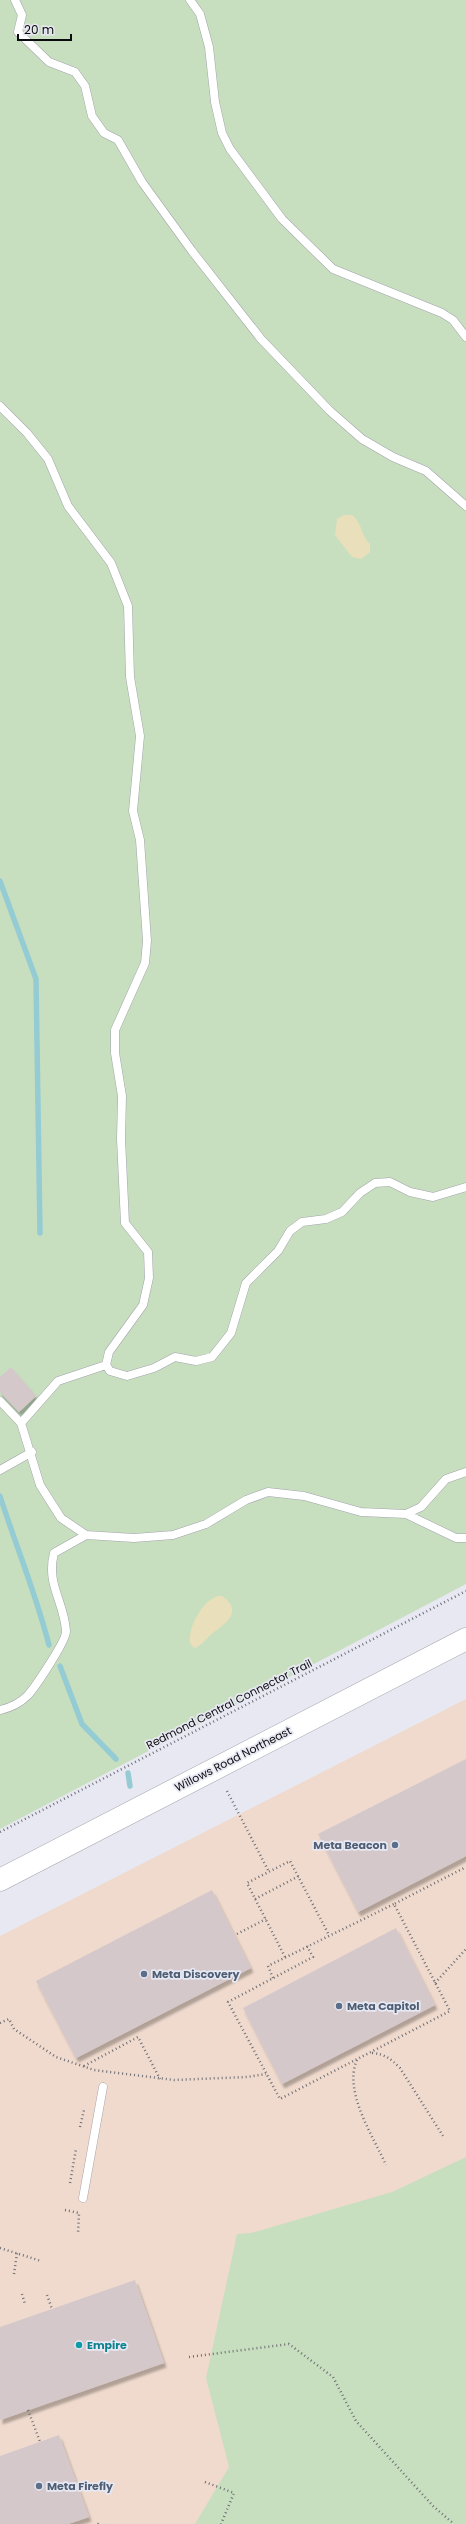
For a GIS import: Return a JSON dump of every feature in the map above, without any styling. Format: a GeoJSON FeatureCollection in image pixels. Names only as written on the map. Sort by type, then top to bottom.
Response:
{"type":"FeatureCollection","features":[{"type":"Feature","properties":{"kind":"main road","name":"Willows Road Northeast"},"geometry":{"type":"LineString","coordinates":[[0,1880],[466,1639]]}},
{"type":"Feature","properties":{"kind":"lane"},"geometry":{"type":"LineString","coordinates":[[15,0],[22,15],[18,32],[49,62],[75,72],[85,86],[92,116],[104,133],[118,140],[146,188],[192,251],[261,339],[330,411],[362,438],[393,457],[426,471],[466,506]]}},
{"type":"Feature","properties":{"kind":"lane"},"geometry":{"type":"LineString","coordinates":[[190,0],[200,14],[209,47],[215,102],[222,133],[230,149],[282,219],[333,269],[442,314],[453,320],[466,337]]}},
{"type":"Feature","properties":{"kind":"lane"},"geometry":{"type":"LineString","coordinates":[[0,406],[27,433],[48,459],[68,506],[110,563],[128,606],[130,677],[140,736],[133,811],[140,840],[147,941],[145,963],[115,1030],[114,1053],[122,1096],[121,1139],[125,1223],[148,1252],[149,1278],[143,1305],[109,1352],[106,1365],[110,1371],[127,1376],[154,1368],[175,1358],[196,1361],[212,1357],[231,1333],[246,1283],[278,1251],[290,1231],[302,1222],[326,1218],[342,1212],[360,1193],[375,1183],[390,1182],[410,1192],[433,1197],[466,1187]]}},
{"type":"Feature","properties":{"kind":"lane"},"geometry":{"type":"LineString","coordinates":[[21,1423],[58,1381],[106,1365]]}},
{"type":"Feature","properties":{"kind":"lane"},"geometry":{"type":"LineString","coordinates":[[0,1401],[21,1423],[32,1452],[40,1485],[61,1518],[86,1535],[134,1538],[173,1535],[206,1524],[246,1500],[268,1492],[304,1496],[361,1512],[406,1514],[456,1538],[466,1538]]}},
{"type":"Feature","properties":{"kind":"lane"},"geometry":{"type":"LineString","coordinates":[[0,1470],[32,1452]]}},
{"type":"Feature","properties":{"kind":"lane"},"geometry":{"type":"LineString","coordinates":[[406,1514],[421,1507],[446,1479],[466,1472]]}},
{"type":"Feature","properties":{"kind":"lane"},"geometry":{"type":"LineString","coordinates":[[0,1710],[8,1708],[28,1696],[59,1652],[67,1632],[50,1569],[54,1553],[86,1535]]}},
{"type":"Feature","properties":{"kind":"lane"},"geometry":{"type":"LineString","coordinates":[[83,2198],[103,2087]]}},
{"type":"Feature","properties":{"kind":"path","name":"Redmond Central Connector Trail"},"geometry":{"type":"LineString","coordinates":[[0,1832],[466,1591]]}},
{"type":"Feature","properties":{"kind":"path"},"geometry":{"type":"LineString","coordinates":[[227,1791],[269,1872]]}},
{"type":"Feature","properties":{"kind":"path"},"geometry":{"type":"LineString","coordinates":[[285,1957],[247,1883],[290,1861],[329,1935]]}},
{"type":"Feature","properties":{"kind":"path"},"geometry":{"type":"LineString","coordinates":[[273,1978],[268,1966],[466,1867]]}},
{"type":"Feature","properties":{"kind":"path"},"geometry":{"type":"LineString","coordinates":[[255,1899],[299,1876]]}},
{"type":"Feature","properties":{"kind":"path"},"geometry":{"type":"LineString","coordinates":[[307,1946],[313,1957],[228,2002],[280,2100],[450,2011],[394,1904]]}},
{"type":"Feature","properties":{"kind":"path"},"geometry":{"type":"LineString","coordinates":[[237,1934],[266,1919]]}},
{"type":"Feature","properties":{"kind":"path"},"geometry":{"type":"LineString","coordinates":[[435,1983],[466,1949]]}},
{"type":"Feature","properties":{"kind":"path"},"geometry":{"type":"LineString","coordinates":[[0,2023],[9,2019],[14,2029],[56,2057],[106,2072],[161,2080],[247,2077],[266,2074]]}},
{"type":"Feature","properties":{"kind":"path"},"geometry":{"type":"LineString","coordinates":[[84,2066],[138,2037],[161,2080]]}},
{"type":"Feature","properties":{"kind":"path"},"geometry":{"type":"LineString","coordinates":[[371,2053],[386,2056],[400,2068],[443,2136]]}},
{"type":"Feature","properties":{"kind":"path"},"geometry":{"type":"LineString","coordinates":[[357,2060],[352,2075],[354,2092],[386,2165]]}},
{"type":"Feature","properties":{"kind":"path"},"geometry":{"type":"LineString","coordinates":[[70,2183],[76,2149]]}},
{"type":"Feature","properties":{"kind":"path"},"geometry":{"type":"LineString","coordinates":[[64,2210],[79,2213],[78,2234]]}},
{"type":"Feature","properties":{"kind":"path"},"geometry":{"type":"LineString","coordinates":[[0,2248],[41,2261]]}},
{"type":"Feature","properties":{"kind":"path"},"geometry":{"type":"LineString","coordinates":[[14,2274],[17,2253]]}},
{"type":"Feature","properties":{"kind":"path"},"geometry":{"type":"LineString","coordinates":[[22,2294],[25,2304]]}},
{"type":"Feature","properties":{"kind":"path"},"geometry":{"type":"LineString","coordinates":[[47,2296],[52,2309]]}},
{"type":"Feature","properties":{"kind":"path"},"geometry":{"type":"LineString","coordinates":[[189,2357],[289,2344],[333,2377],[356,2421],[433,2506],[454,2524]]}},
{"type":"Feature","properties":{"kind":"path"},"geometry":{"type":"LineString","coordinates":[[28,2410],[40,2442]]}},
{"type":"Feature","properties":{"kind":"path"},"geometry":{"type":"LineString","coordinates":[[205,2482],[234,2493],[221,2524]]}},
{"type":"Feature","properties":{"kind":"shaded area"},"geometry":{"type":"Polygon","coordinates":[[[466,1699],[466,2183],[256,2524],[0,2524],[0,1936],[466,1699]]]}},
{"type":"Feature","properties":{"kind":"green space"},"geometry":{"type":"Polygon","coordinates":[[[0,0],[466,0],[466,1584],[0,1829],[0,0]]]}},
{"type":"Feature","properties":{"kind":"green space"},"geometry":{"type":"Polygon","coordinates":[[[466,2157],[466,2524],[195,2524],[229,2467],[206,2378],[237,2234],[251,2233],[392,2192],[466,2157]]]}},
{"type":"Feature","properties":{"kind":"sand"},"geometry":{"type":"Polygon","coordinates":[[[344,515],[352,515],[358,522],[370,544],[370,552],[361,559],[352,557],[335,535],[337,519],[344,515]]]}},
{"type":"Feature","properties":{"kind":"sand"},"geometry":{"type":"Polygon","coordinates":[[[218,1596],[222,1596],[228,1601],[232,1611],[231,1616],[224,1624],[194,1648],[190,1643],[190,1637],[197,1615],[207,1603],[218,1596]]]}},
{"type":"Feature","properties":{"kind":"building"},"geometry":{"type":"Polygon","coordinates":[[[11,1367],[36,1396],[19,1412],[0,1392],[0,1377],[11,1367]]]}},
{"type":"Feature","properties":{"kind":"building","name":"Meta Beacon"},"geometry":{"type":"Polygon","coordinates":[[[466,1759],[466,1856],[358,1912],[318,1834],[466,1759]]]}},
{"type":"Feature","properties":{"kind":"building","name":"Meta Discovery"},"geometry":{"type":"Polygon","coordinates":[[[212,1890],[251,1968],[76,2058],[36,1981],[212,1890]]]}},
{"type":"Feature","properties":{"kind":"building","name":"Meta Capitol"},"geometry":{"type":"Polygon","coordinates":[[[396,1928],[435,2005],[282,2084],[243,2008],[396,1928]]]}},
{"type":"Feature","properties":{"kind":"building","name":"Empire"},"geometry":{"type":"Polygon","coordinates":[[[135,2280],[164,2363],[0,2420],[0,2327],[135,2280]]]}},
{"type":"Feature","properties":{"kind":"building","name":"Meta Firefly"},"geometry":{"type":"Polygon","coordinates":[[[59,2435],[89,2517],[68,2524],[0,2524],[0,2456],[59,2435]]]}},
{"type":"Feature","properties":{"kind":"waterway"},"geometry":{"type":"LineString","coordinates":[[0,881],[36,979],[40,1233]]}},
{"type":"Feature","properties":{"kind":"waterway"},"geometry":{"type":"LineString","coordinates":[[0,1496],[32,1589],[49,1645]]}},
{"type":"Feature","properties":{"kind":"waterway"},"geometry":{"type":"LineString","coordinates":[[60,1666],[82,1724],[116,1759]]}},
{"type":"Feature","properties":{"kind":"waterway"},"geometry":{"type":"LineString","coordinates":[[128,1773],[130,1786]]}},
{"type":"Feature","properties":{"kind":"place","name":"Meta Beacon"},"geometry":{"type":"Point","coordinates":[395,1845]}},
{"type":"Feature","properties":{"kind":"place","name":"Meta Discovery"},"geometry":{"type":"Point","coordinates":[144,1974]}},
{"type":"Feature","properties":{"kind":"place","name":"Meta Capitol"},"geometry":{"type":"Point","coordinates":[339,2006]}},
{"type":"Feature","properties":{"kind":"place","name":"Empire"},"geometry":{"type":"Point","coordinates":[79,2345]}},
{"type":"Feature","properties":{"kind":"place","name":"Meta Firefly"},"geometry":{"type":"Point","coordinates":[39,2486]}}]}
